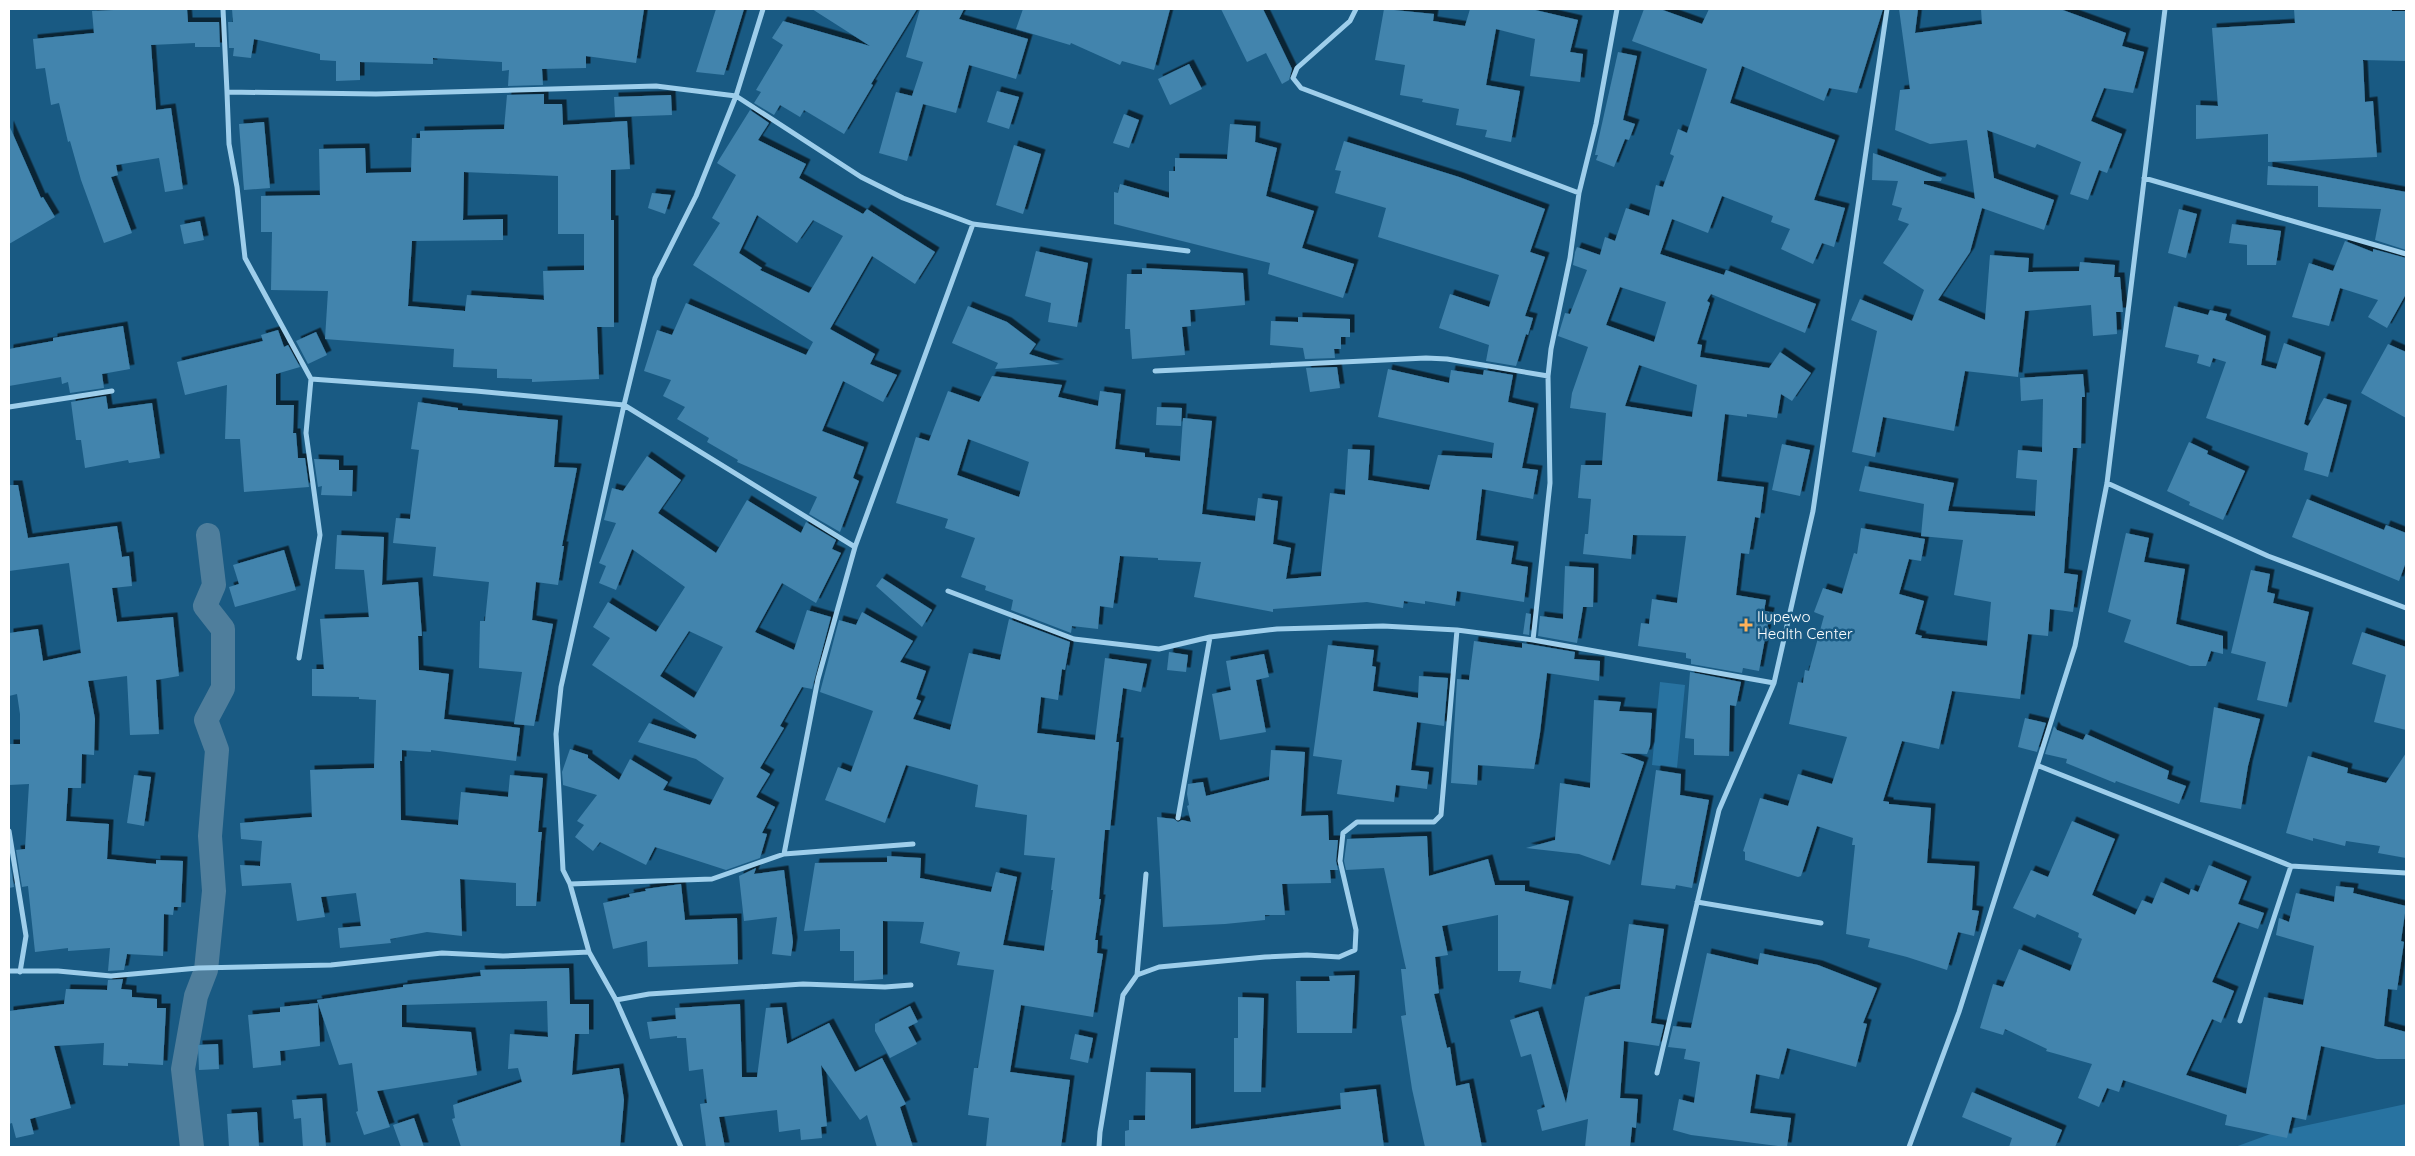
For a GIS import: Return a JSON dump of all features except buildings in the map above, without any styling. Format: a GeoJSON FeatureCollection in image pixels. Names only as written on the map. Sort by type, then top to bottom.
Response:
{"type":"FeatureCollection","features":[{"type":"Feature","properties":{"kind":"street"},"geometry":{"type":"LineString","coordinates":[[223,9],[229,144],[237,187],[244,258],[311,379],[306,433],[320,535],[299,658]]}},
{"type":"Feature","properties":{"kind":"street"},"geometry":{"type":"LineString","coordinates":[[681,1147],[616,1000],[589,952],[570,884],[564,870],[556,734],[561,687],[624,405],[655,278],[696,196],[736,96],[763,9]]}},
{"type":"Feature","properties":{"kind":"street"},"geometry":{"type":"LineString","coordinates":[[1356,9],[1350,21],[1297,68],[1293,78],[1301,88],[1579,193]]}},
{"type":"Feature","properties":{"kind":"street"},"geometry":{"type":"LineString","coordinates":[[1533,640],[1550,483],[1548,376],[1555,327],[1570,258],[1579,193],[1596,124],[1618,9]]}},
{"type":"Feature","properties":{"kind":"street"},"geometry":{"type":"LineString","coordinates":[[1657,1073],[1719,810],[1774,683],[1813,511],[1887,9]]}},
{"type":"Feature","properties":{"kind":"street"},"geometry":{"type":"LineString","coordinates":[[1909,1147],[1959,1012],[2039,766],[2075,646],[2107,483],[2165,9]]}},
{"type":"Feature","properties":{"kind":"street"},"geometry":{"type":"LineString","coordinates":[[226,92],[376,94],[656,86],[736,96],[861,177],[903,198],[973,224],[1188,252]]}},
{"type":"Feature","properties":{"kind":"street"},"geometry":{"type":"LineString","coordinates":[[2144,178],[2406,254]]}},
{"type":"Feature","properties":{"kind":"street"},"geometry":{"type":"LineString","coordinates":[[784,854],[818,679],[855,547],[973,224]]}},
{"type":"Feature","properties":{"kind":"street"},"geometry":{"type":"LineString","coordinates":[[1155,371],[1426,358],[1448,359],[1548,376]]}},
{"type":"Feature","properties":{"kind":"street"},"geometry":{"type":"LineString","coordinates":[[311,379],[485,391],[624,405],[855,547]]}},
{"type":"Feature","properties":{"kind":"street"},"geometry":{"type":"LineString","coordinates":[[9,408],[112,391]]}},
{"type":"Feature","properties":{"kind":"street"},"geometry":{"type":"LineString","coordinates":[[2107,483],[2268,556],[2406,608]]}},
{"type":"Feature","properties":{"kind":"street"},"geometry":{"type":"LineString","coordinates":[[948,590],[1074,639],[1159,649],[1210,637],[1277,629],[1383,626],[1457,630],[1533,640],[1774,683]]}},
{"type":"Feature","properties":{"kind":"street"},"geometry":{"type":"LineString","coordinates":[[1137,975],[1159,967],[1265,957],[1307,955],[1339,957],[1355,950],[1356,930],[1340,861],[1342,833],[1357,822],[1434,822],[1441,815],[1457,630]]}},
{"type":"Feature","properties":{"kind":"street"},"geometry":{"type":"LineString","coordinates":[[1178,818],[1210,637]]}},
{"type":"Feature","properties":{"kind":"street"},"geometry":{"type":"LineString","coordinates":[[2039,766],[2291,866],[2406,873]]}},
{"type":"Feature","properties":{"kind":"street"},"geometry":{"type":"LineString","coordinates":[[9,831],[26,936],[20,972]]}},
{"type":"Feature","properties":{"kind":"street"},"geometry":{"type":"LineString","coordinates":[[570,884],[712,879],[784,854],[913,844]]}},
{"type":"Feature","properties":{"kind":"street"},"geometry":{"type":"LineString","coordinates":[[2240,1021],[2291,866]]}},
{"type":"Feature","properties":{"kind":"street"},"geometry":{"type":"LineString","coordinates":[[1099,1147],[1101,1122],[1121,1004],[1123,995],[1137,975],[1146,874]]}},
{"type":"Feature","properties":{"kind":"street"},"geometry":{"type":"LineString","coordinates":[[1697,902],[1821,923]]}},
{"type":"Feature","properties":{"kind":"street"},"geometry":{"type":"LineString","coordinates":[[9,971],[58,971],[111,976],[198,968],[331,965],[442,954],[503,956],[589,952]]}},
{"type":"Feature","properties":{"kind":"street"},"geometry":{"type":"LineString","coordinates":[[616,1000],[649,994],[803,984],[885,988],[911,985]]}},
{"type":"Feature","properties":{"kind":"shaded area"},"geometry":{"type":"Polygon","coordinates":[[[1660,682],[1685,685],[1677,768],[1652,765],[1660,682]]]}},
{"type":"Feature","properties":{"kind":"shaded area"},"geometry":{"type":"Polygon","coordinates":[[[2406,1104],[2406,1147],[2235,1147],[2276,1132],[2406,1104]]]}},
{"type":"Feature","properties":{"kind":"waterway"},"geometry":{"type":"LineString","coordinates":[[192,1147],[183,1069],[196,996],[206,970],[214,891],[210,836],[217,750],[206,720],[223,688],[223,629],[205,606],[214,585],[208,535]]}},
{"type":"Feature","properties":{"kind":"place","name":"Ilupewo Health Center"},"geometry":{"type":"Point","coordinates":[1746,625]}}]}
